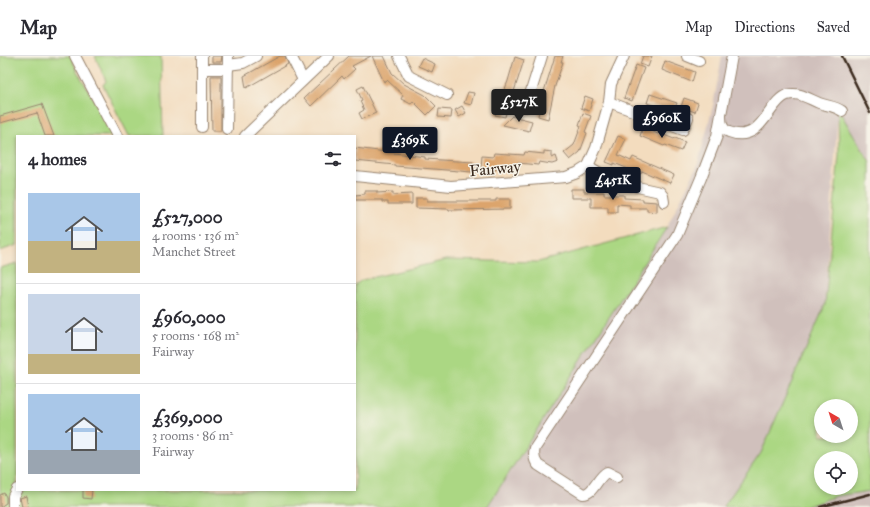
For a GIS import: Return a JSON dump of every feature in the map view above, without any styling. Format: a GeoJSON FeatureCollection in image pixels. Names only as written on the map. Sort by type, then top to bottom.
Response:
{"type":"FeatureCollection","features":[{"type":"Feature","properties":{"kind":"street"},"geometry":{"type":"LineString","coordinates":[[75,56],[116,135]]}},
{"type":"Feature","properties":{"kind":"street"},"geometry":{"type":"LineString","coordinates":[[202,56],[202,127]]}},
{"type":"Feature","properties":{"kind":"street"},"geometry":{"type":"LineString","coordinates":[[202,69],[228,63],[242,63],[256,56]]}},
{"type":"Feature","properties":{"kind":"street"},"geometry":{"type":"LineString","coordinates":[[291,56],[303,80]]}},
{"type":"Feature","properties":{"kind":"street"},"geometry":{"type":"LineString","coordinates":[[399,56],[409,76],[447,95]]}},
{"type":"Feature","properties":{"kind":"street"},"geometry":{"type":"LineString","coordinates":[[526,107],[542,56]]}},
{"type":"Feature","properties":{"kind":"street"},"geometry":{"type":"LineString","coordinates":[[624,56],[611,84],[609,102],[596,148],[588,166],[615,182],[660,192],[663,196],[664,202]]}},
{"type":"Feature","properties":{"kind":"street"},"geometry":{"type":"LineString","coordinates":[[687,56],[699,61]]}},
{"type":"Feature","properties":{"kind":"street"},"geometry":{"type":"LineString","coordinates":[[617,477],[607,472],[599,477],[590,491],[583,494],[538,465],[534,458],[535,448],[677,235],[717,136],[732,56]]}},
{"type":"Feature","properties":{"kind":"street"},"geometry":{"type":"LineString","coordinates":[[246,135],[327,57]]}},
{"type":"Feature","properties":{"kind":"street"},"geometry":{"type":"LineString","coordinates":[[227,129],[228,63]]}},
{"type":"Feature","properties":{"kind":"street"},"geometry":{"type":"LineString","coordinates":[[721,115],[721,123],[725,130],[736,133],[745,133],[753,130],[765,120],[779,100],[788,94],[797,94],[820,103],[833,106],[842,111]]}},
{"type":"Feature","properties":{"kind":"street"},"geometry":{"type":"LineString","coordinates":[[609,102],[683,130],[688,118]]}},
{"type":"Feature","properties":{"kind":"street","name":"Fairway"},"geometry":{"type":"LineString","coordinates":[[356,176],[450,186],[566,177],[577,173],[588,166]]}},
{"type":"Feature","properties":{"kind":"street"},"geometry":{"type":"LineString","coordinates":[[13,507],[13,496],[16,491]]}},
{"type":"Feature","properties":{"kind":"shaded area"},"geometry":{"type":"Polygon","coordinates":[[[722,56],[870,56],[870,161],[838,110],[825,305],[761,453],[723,507],[487,507],[667,227],[697,167],[713,106],[722,56]]]}},
{"type":"Feature","properties":{"kind":"shaded area"},"geometry":{"type":"Polygon","coordinates":[[[870,491],[870,507],[805,507],[836,496],[858,495],[858,493],[870,491]]]}},
{"type":"Feature","properties":{"kind":"green space"},"geometry":{"type":"Polygon","coordinates":[[[0,56],[71,56],[77,71],[115,135],[16,135],[16,245],[0,251],[0,56]]]}},
{"type":"Feature","properties":{"kind":"green space"},"geometry":{"type":"Polygon","coordinates":[[[95,56],[161,56],[163,135],[128,135],[103,85],[106,81],[95,56]]]}},
{"type":"Feature","properties":{"kind":"green space"},"geometry":{"type":"Polygon","coordinates":[[[838,109],[870,162],[870,491],[858,493],[858,451],[814,451],[814,495],[843,495],[805,507],[723,507],[761,453],[825,305],[839,155],[838,109]]]}},
{"type":"Feature","properties":{"kind":"green space"},"geometry":{"type":"Polygon","coordinates":[[[667,227],[487,507],[0,507],[0,268],[16,263],[16,491],[356,491],[356,284],[362,280],[446,260],[538,262],[667,227]]]}},
{"type":"Feature","properties":{"kind":"building"},"geometry":{"type":"Polygon","coordinates":[[[212,56],[222,56],[221,62],[212,62],[212,56]]]}},
{"type":"Feature","properties":{"kind":"building"},"geometry":{"type":"Polygon","coordinates":[[[280,56],[285,56],[288,64],[246,88],[244,76],[280,56]]]}},
{"type":"Feature","properties":{"kind":"building"},"geometry":{"type":"Polygon","coordinates":[[[349,56],[371,56],[352,66],[355,69],[344,79],[342,76],[311,106],[304,98],[349,56]]]}},
{"type":"Feature","properties":{"kind":"building"},"geometry":{"type":"Polygon","coordinates":[[[372,56],[384,56],[392,73],[404,84],[425,95],[436,106],[427,115],[413,101],[411,104],[401,99],[403,95],[387,80],[384,82],[372,56]]]}},
{"type":"Feature","properties":{"kind":"building"},"geometry":{"type":"Polygon","coordinates":[[[555,56],[563,56],[561,62],[563,62],[555,86],[548,119],[538,116],[541,101],[555,56]]]}},
{"type":"Feature","properties":{"kind":"building"},"geometry":{"type":"Polygon","coordinates":[[[643,56],[652,56],[648,67],[640,64],[643,56]]]}},
{"type":"Feature","properties":{"kind":"building"},"geometry":{"type":"Polygon","coordinates":[[[515,57],[524,60],[511,101],[509,100],[505,117],[495,115],[508,81],[515,57]]]}},
{"type":"Feature","properties":{"kind":"building"},"geometry":{"type":"Polygon","coordinates":[[[422,58],[435,64],[432,72],[418,66],[422,58]]]}},
{"type":"Feature","properties":{"kind":"building"},"geometry":{"type":"Polygon","coordinates":[[[665,61],[695,72],[692,82],[662,70],[665,61]]]}},
{"type":"Feature","properties":{"kind":"building"},"geometry":{"type":"Polygon","coordinates":[[[636,65],[644,68],[632,101],[624,98],[636,65]]]}},
{"type":"Feature","properties":{"kind":"building"},"geometry":{"type":"Polygon","coordinates":[[[211,76],[221,76],[221,131],[212,131],[211,76]]]}},
{"type":"Feature","properties":{"kind":"building"},"geometry":{"type":"Polygon","coordinates":[[[363,86],[376,113],[362,119],[359,113],[364,110],[360,101],[362,100],[357,89],[363,86]]]}},
{"type":"Feature","properties":{"kind":"building"},"geometry":{"type":"Polygon","coordinates":[[[468,92],[474,93],[471,105],[464,103],[468,92]]]}},
{"type":"Feature","properties":{"kind":"building"},"geometry":{"type":"Polygon","coordinates":[[[650,94],[677,103],[673,112],[647,103],[650,94]]]}},
{"type":"Feature","properties":{"kind":"building"},"geometry":{"type":"Polygon","coordinates":[[[585,96],[593,99],[589,111],[581,108],[585,96]]]}},
{"type":"Feature","properties":{"kind":"building"},"geometry":{"type":"Polygon","coordinates":[[[684,98],[698,103],[695,112],[681,107],[684,98]]]}},
{"type":"Feature","properties":{"kind":"building"},"geometry":{"type":"Polygon","coordinates":[[[42,104],[54,135],[45,135],[37,113],[0,123],[0,116],[42,104]]]}},
{"type":"Feature","properties":{"kind":"building"},"geometry":{"type":"Polygon","coordinates":[[[462,106],[466,113],[459,117],[455,110],[462,106]]]}},
{"type":"Feature","properties":{"kind":"building"},"geometry":{"type":"Polygon","coordinates":[[[439,109],[452,110],[451,118],[438,117],[439,109]]]}},
{"type":"Feature","properties":{"kind":"building"},"geometry":{"type":"Polygon","coordinates":[[[583,113],[591,116],[585,132],[587,133],[580,152],[570,160],[564,153],[574,145],[581,126],[579,125],[583,113]]]}},
{"type":"Feature","properties":{"kind":"building"},"geometry":{"type":"Polygon","coordinates":[[[512,116],[532,121],[529,131],[503,125],[512,116]]]}},
{"type":"Feature","properties":{"kind":"building"},"geometry":{"type":"Polygon","coordinates":[[[643,127],[658,134],[659,133],[685,142],[681,151],[640,136],[643,127]]]}},
{"type":"Feature","properties":{"kind":"building"},"geometry":{"type":"Polygon","coordinates":[[[618,136],[626,139],[618,155],[631,161],[633,157],[674,175],[670,183],[642,171],[641,174],[614,163],[614,165],[606,162],[618,136]]]}},
{"type":"Feature","properties":{"kind":"building"},"geometry":{"type":"Polygon","coordinates":[[[356,148],[425,157],[425,159],[473,162],[472,172],[356,161],[356,148]]]}},
{"type":"Feature","properties":{"kind":"building"},"geometry":{"type":"Polygon","coordinates":[[[544,151],[552,152],[552,158],[556,156],[558,162],[552,164],[539,162],[538,165],[518,163],[518,168],[496,167],[496,170],[481,168],[482,156],[493,157],[494,153],[524,155],[525,152],[544,154],[544,151]]]}},
{"type":"Feature","properties":{"kind":"building"},"geometry":{"type":"Polygon","coordinates":[[[571,189],[584,189],[584,192],[604,192],[604,195],[624,195],[624,198],[643,199],[643,201],[657,202],[657,212],[647,211],[647,208],[630,208],[630,205],[617,204],[617,212],[608,212],[608,207],[591,207],[591,198],[571,198],[571,189]]]}},
{"type":"Feature","properties":{"kind":"building"},"geometry":{"type":"Polygon","coordinates":[[[365,191],[377,191],[377,193],[393,192],[393,195],[412,194],[412,204],[388,204],[388,202],[382,202],[382,200],[356,200],[356,195],[365,194],[365,191]]]}},
{"type":"Feature","properties":{"kind":"building"},"geometry":{"type":"Polygon","coordinates":[[[416,198],[427,198],[427,201],[496,201],[496,199],[510,199],[510,209],[449,210],[416,208],[416,198]]]}},
{"type":"Feature","properties":{"kind":"building"},"geometry":{"type":"Polygon","coordinates":[[[83,491],[92,491],[91,499],[83,498],[83,491]]]}},
{"type":"Feature","properties":{"kind":"building"},"geometry":{"type":"Polygon","coordinates":[[[4,493],[6,503],[0,507],[0,495],[4,493]]]}},
{"type":"Feature","properties":{"kind":"building"},"geometry":{"type":"Polygon","coordinates":[[[26,496],[28,507],[22,507],[20,498],[26,496]]]}},
{"type":"Feature","properties":{"kind":"railway"},"geometry":{"type":"LineString","coordinates":[[842,56],[870,113]]}},
{"type":"Feature","properties":{"kind":"railway"},"geometry":{"type":"LineString","coordinates":[[820,507],[870,494]]}}]}
